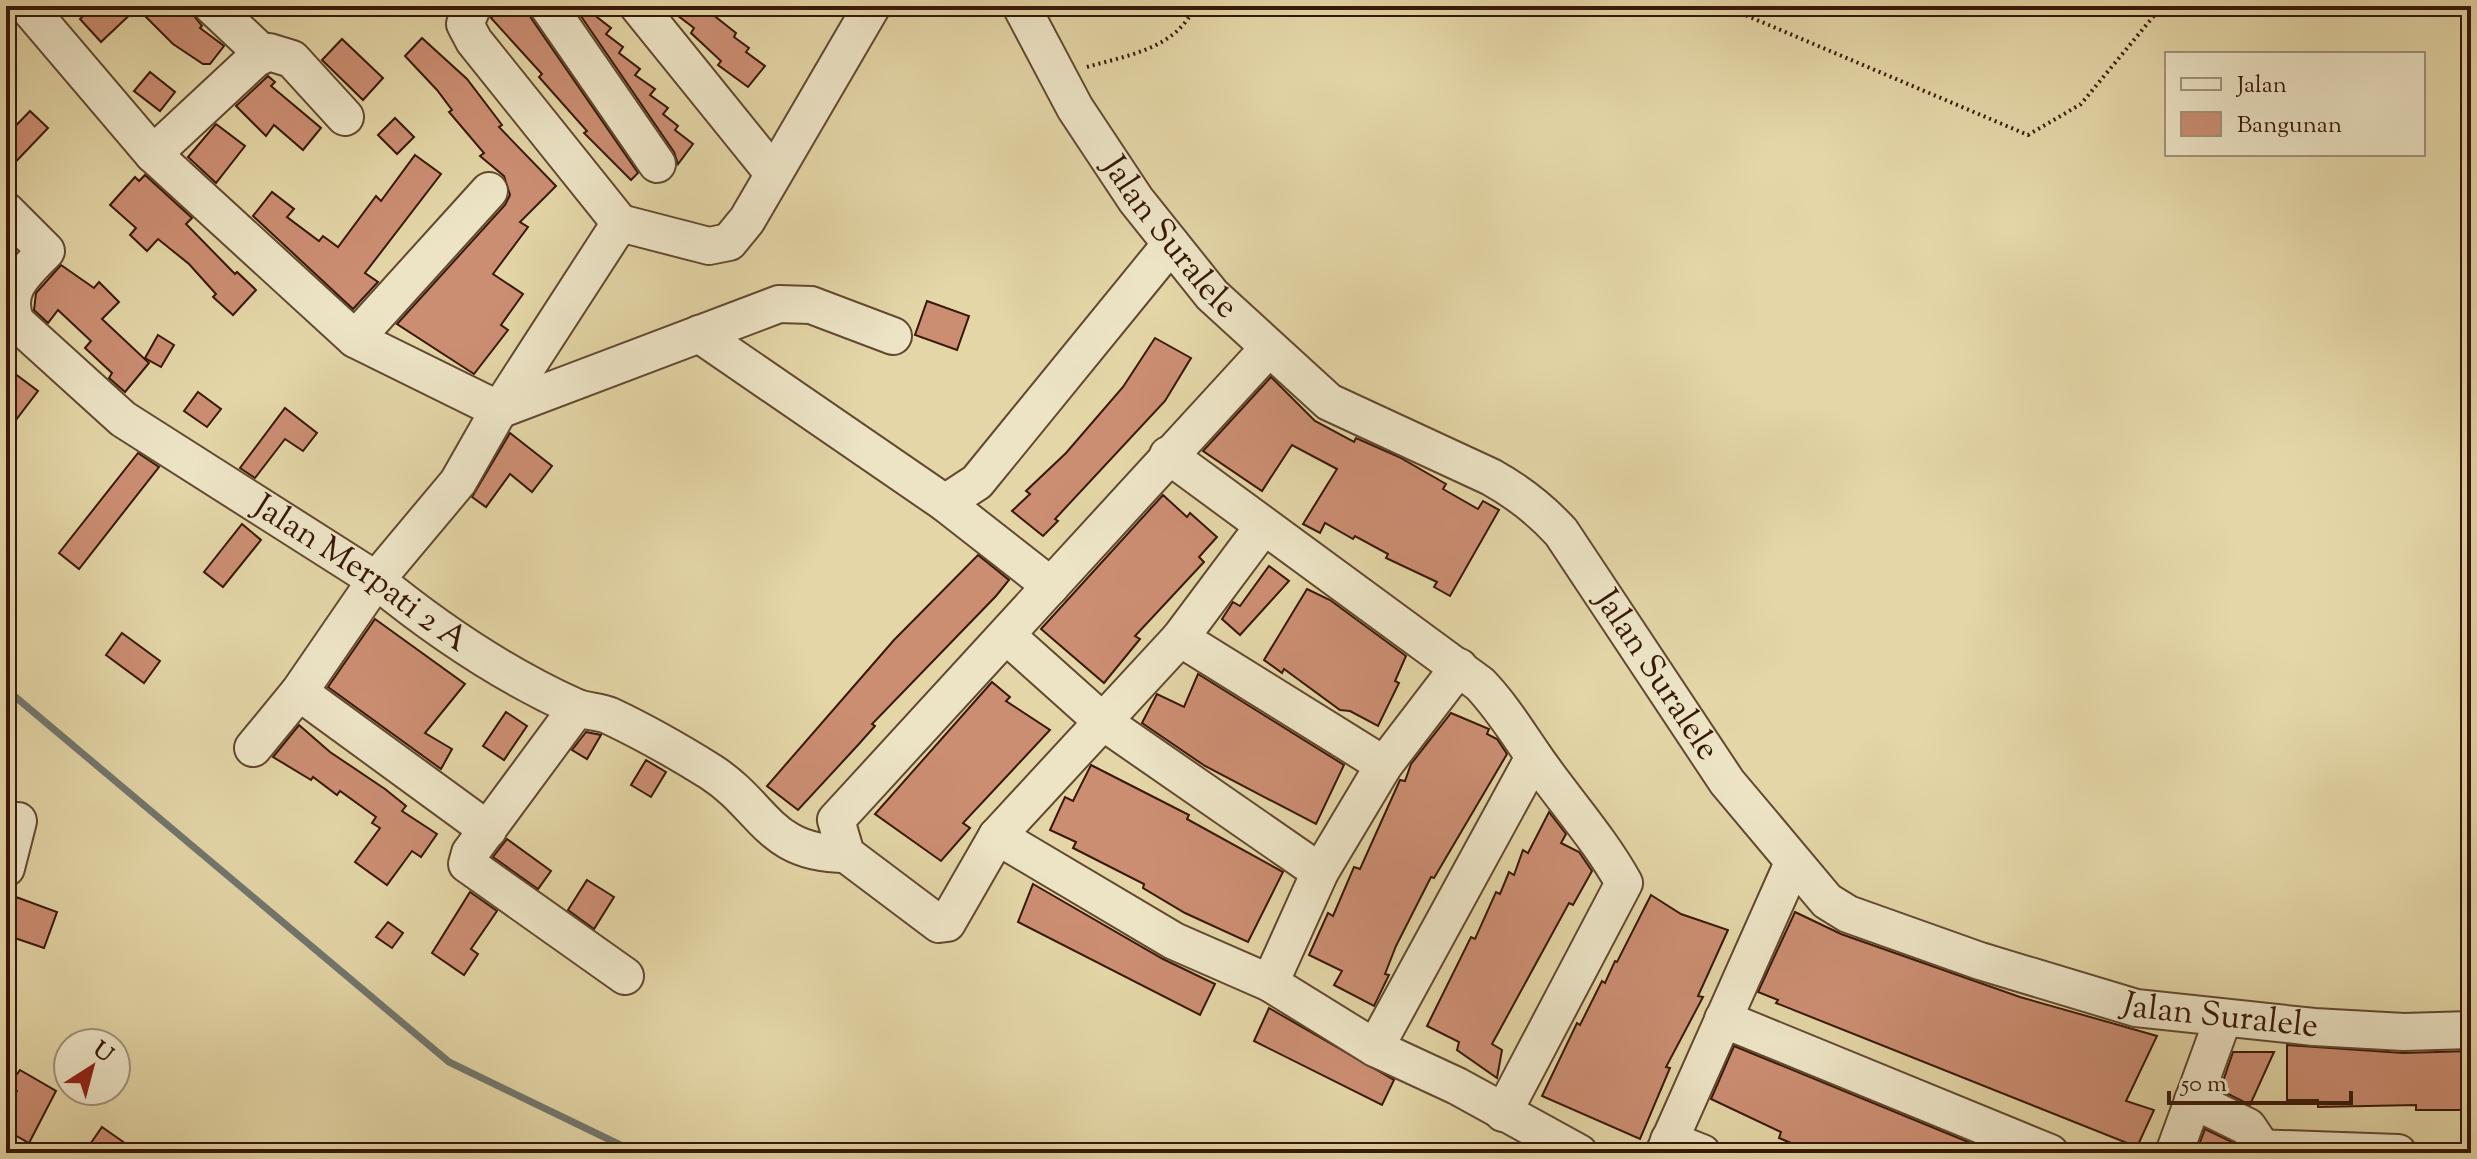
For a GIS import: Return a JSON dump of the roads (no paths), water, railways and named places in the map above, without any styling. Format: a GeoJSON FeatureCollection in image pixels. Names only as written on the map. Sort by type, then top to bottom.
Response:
{"type":"FeatureCollection","features":[{"type":"Feature","properties":{"kind":"street"},"geometry":{"type":"LineString","coordinates":[[27,6],[153,154],[355,339],[499,410],[699,334],[794,302],[811,305],[893,336]]}},
{"type":"Feature","properties":{"kind":"street"},"geometry":{"type":"LineString","coordinates":[[212,6],[262,53]]}},
{"type":"Feature","properties":{"kind":"street"},"geometry":{"type":"LineString","coordinates":[[473,6],[465,24],[474,41],[620,223],[709,246],[729,242],[747,220],[872,6]]}},
{"type":"Feature","properties":{"kind":"street"},"geometry":{"type":"LineString","coordinates":[[548,6],[657,164]]}},
{"type":"Feature","properties":{"kind":"street"},"geometry":{"type":"LineString","coordinates":[[638,6],[773,173]]}},
{"type":"Feature","properties":{"kind":"street","name":"Jalan Suralele"},"geometry":{"type":"LineString","coordinates":[[1021,6],[1058,75],[1136,200],[1212,295],[1329,402],[1491,477],[1516,491],[1543,513],[1561,532],[1727,782],[1813,888],[1848,914],[1980,961],[2136,1008],[2223,1019],[2404,1032],[2471,1030]]}},
{"type":"Feature","properties":{"kind":"street"},"geometry":{"type":"LineString","coordinates":[[153,154],[262,53],[274,51],[292,59],[345,117]]}},
{"type":"Feature","properties":{"kind":"street"},"geometry":{"type":"LineString","coordinates":[[355,339],[489,191]]}},
{"type":"Feature","properties":{"kind":"street","name":"Jalan Merpati 2 A"},"geometry":{"type":"LineString","coordinates":[[6,211],[46,251],[18,280],[12,294],[13,315],[27,333],[123,419],[376,580],[411,608],[511,675],[577,708],[607,714],[714,773],[775,832],[796,847],[820,854],[846,854]]}},
{"type":"Feature","properties":{"kind":"street"},"geometry":{"type":"LineString","coordinates":[[253,748],[299,692],[376,580],[458,482],[499,410],[620,223]]}},
{"type":"Feature","properties":{"kind":"street"},"geometry":{"type":"LineString","coordinates":[[945,503],[977,482],[1171,244]]}},
{"type":"Feature","properties":{"kind":"street"},"geometry":{"type":"LineString","coordinates":[[699,334],[945,503],[1051,586]]}},
{"type":"Feature","properties":{"kind":"street"},"geometry":{"type":"LineString","coordinates":[[1263,527],[1180,638],[997,836],[951,918],[942,925],[846,854],[836,820],[1268,349]]}},
{"type":"Feature","properties":{"kind":"street"},"geometry":{"type":"LineString","coordinates":[[1168,455],[1459,667],[1504,710],[1534,757],[1609,856],[1624,883],[1503,1113]]}},
{"type":"Feature","properties":{"kind":"street"},"geometry":{"type":"LineString","coordinates":[[1007,636],[1102,721],[1320,872]]}},
{"type":"Feature","properties":{"kind":"street"},"geometry":{"type":"LineString","coordinates":[[1180,638],[1384,765]]}},
{"type":"Feature","properties":{"kind":"street"},"geometry":{"type":"LineString","coordinates":[[1270,983],[1320,872],[1384,765],[1459,667]]}},
{"type":"Feature","properties":{"kind":"street"},"geometry":{"type":"LineString","coordinates":[[299,692],[488,830]]}},
{"type":"Feature","properties":{"kind":"street"},"geometry":{"type":"LineString","coordinates":[[577,708],[470,853],[467,864],[474,872],[625,976]]}},
{"type":"Feature","properties":{"kind":"street"},"geometry":{"type":"LineString","coordinates":[[1375,1048],[1534,757]]}},
{"type":"Feature","properties":{"kind":"street"},"geometry":{"type":"LineString","coordinates":[[6,868],[18,821]]}},
{"type":"Feature","properties":{"kind":"street"},"geometry":{"type":"LineString","coordinates":[[997,836],[1174,941],[1270,983],[1375,1048],[1457,1086],[1579,1153]]}},
{"type":"Feature","properties":{"kind":"street"},"geometry":{"type":"LineString","coordinates":[[1678,1149],[1723,1019],[1793,863]]}},
{"type":"Feature","properties":{"kind":"street"},"geometry":{"type":"LineString","coordinates":[[1723,1019],[2050,1153]]}},
{"type":"Feature","properties":{"kind":"street"},"geometry":{"type":"LineString","coordinates":[[2174,1153],[2223,1019]]}},
{"type":"Feature","properties":{"kind":"street"},"geometry":{"type":"LineString","coordinates":[[2193,1100],[2248,1127],[2258,1142],[2255,1151],[2398,1153]]}},
{"type":"Feature","properties":{"kind":"waterway"},"geometry":{"type":"LineString","coordinates":[[6,689],[449,1062],[637,1153]]}}]}
